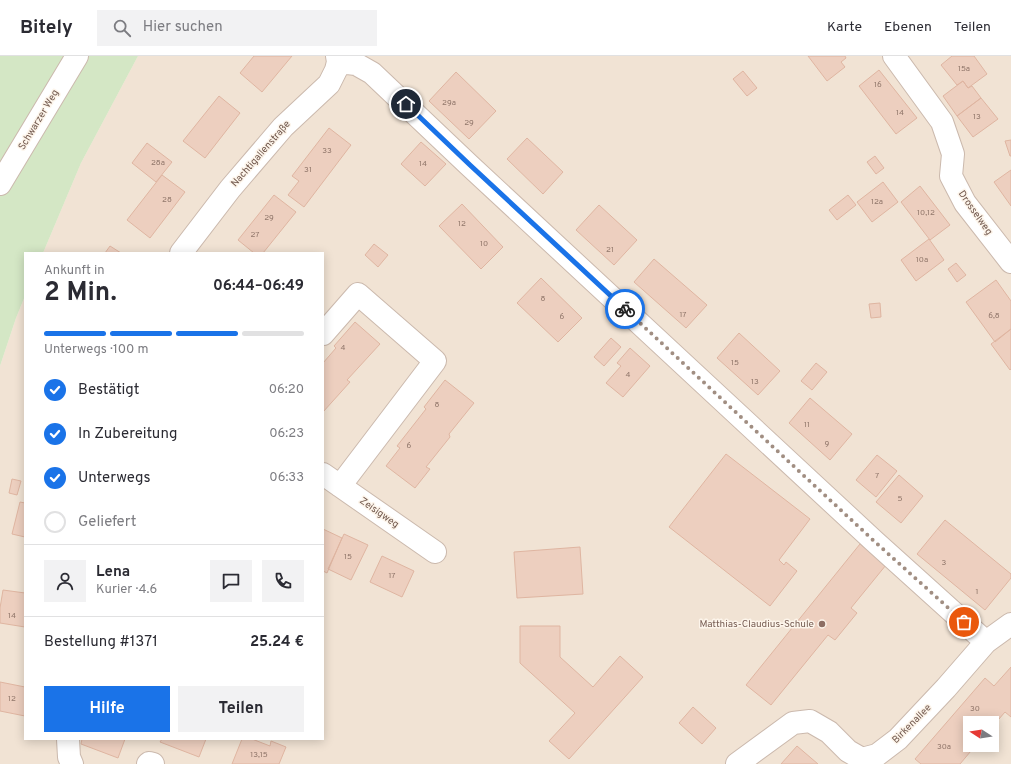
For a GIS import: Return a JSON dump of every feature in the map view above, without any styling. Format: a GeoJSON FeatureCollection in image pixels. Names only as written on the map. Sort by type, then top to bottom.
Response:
{"type":"FeatureCollection","features":[{"type":"Feature","properties":{"kind":"street","name":"Schwarzer Weg"},"geometry":{"type":"LineString","coordinates":[[0,184],[77,56]]}},
{"type":"Feature","properties":{"kind":"street","name":"Drosselweg"},"geometry":{"type":"LineString","coordinates":[[894,56],[942,122],[953,154],[951,176],[965,203],[1011,262]]}},
{"type":"Feature","properties":{"kind":"street","name":"Nachtigallenstraße"},"geometry":{"type":"LineString","coordinates":[[182,252],[230,189],[283,127],[329,84],[338,59]]}},
{"type":"Feature","properties":{"kind":"street"},"geometry":{"type":"LineString","coordinates":[[338,59],[356,64],[372,73],[874,541],[986,642]]}},
{"type":"Feature","properties":{"kind":"street"},"geometry":{"type":"LineString","coordinates":[[324,333],[358,294],[435,361],[332,480]]}},
{"type":"Feature","properties":{"kind":"street","name":"Zeisigweg"},"geometry":{"type":"LineString","coordinates":[[332,480],[434,552]]}},
{"type":"Feature","properties":{"kind":"street","name":"Birkenallee"},"geometry":{"type":"LineString","coordinates":[[737,764],[792,723],[810,722],[828,732],[848,751],[871,761],[898,739],[946,688],[986,642],[1011,624]]}},
{"type":"Feature","properties":{"kind":"street"},"geometry":{"type":"LineString","coordinates":[[68,740],[69,757],[72,764]]}},
{"type":"Feature","properties":{"kind":"street"},"geometry":{"type":"LineString","coordinates":[[148,764],[153,764]]}},
{"type":"Feature","properties":{"kind":"shaded area"},"geometry":{"type":"Polygon","coordinates":[[[138,56],[1011,56],[1011,764],[0,764],[0,366],[24,298],[24,740],[324,740],[324,252],[43,252],[81,163],[138,56]]]}},
{"type":"Feature","properties":{"kind":"green space"},"geometry":{"type":"Polygon","coordinates":[[[0,56],[138,56],[81,163],[43,252],[24,252],[24,298],[0,366],[0,56]]]}},
{"type":"Feature","properties":{"kind":"building"},"geometry":{"type":"Polygon","coordinates":[[[254,56],[292,56],[262,92],[240,73],[254,56]]]}},
{"type":"Feature","properties":{"kind":"building"},"geometry":{"type":"Polygon","coordinates":[[[808,56],[845,56],[846,58],[841,62],[845,67],[827,81],[808,56]]]}},
{"type":"Feature","properties":{"kind":"building"},"geometry":{"type":"Polygon","coordinates":[[[952,56],[974,56],[987,74],[968,88],[963,81],[957,85],[941,65],[952,56]]]}},
{"type":"Feature","properties":{"kind":"building"},"geometry":{"type":"Polygon","coordinates":[[[879,70],[917,118],[896,134],[859,86],[879,70]]]}},
{"type":"Feature","properties":{"kind":"building"},"geometry":{"type":"Polygon","coordinates":[[[743,71],[757,88],[747,96],[733,79],[743,71]]]}},
{"type":"Feature","properties":{"kind":"building"},"geometry":{"type":"Polygon","coordinates":[[[456,72],[496,111],[469,139],[429,101],[456,72]]]}},
{"type":"Feature","properties":{"kind":"building"},"geometry":{"type":"Polygon","coordinates":[[[963,81],[968,88],[972,86],[981,98],[957,116],[943,96],[963,81]]]}},
{"type":"Feature","properties":{"kind":"building"},"geometry":{"type":"Polygon","coordinates":[[[219,96],[240,113],[205,158],[183,141],[219,96]]]}},
{"type":"Feature","properties":{"kind":"building"},"geometry":{"type":"Polygon","coordinates":[[[981,98],[998,119],[973,137],[957,116],[981,98]]]}},
{"type":"Feature","properties":{"kind":"building"},"geometry":{"type":"Polygon","coordinates":[[[329,128],[351,145],[304,207],[288,195],[299,181],[292,176],[329,128]]]}},
{"type":"Feature","properties":{"kind":"building"},"geometry":{"type":"Polygon","coordinates":[[[527,138],[563,172],[543,194],[507,159],[527,138]]]}},
{"type":"Feature","properties":{"kind":"building"},"geometry":{"type":"Polygon","coordinates":[[[1011,140],[1011,156],[1010,156],[1005,141],[1011,140]]]}},
{"type":"Feature","properties":{"kind":"building"},"geometry":{"type":"Polygon","coordinates":[[[421,142],[446,164],[425,186],[401,164],[421,142]]]}},
{"type":"Feature","properties":{"kind":"building"},"geometry":{"type":"Polygon","coordinates":[[[147,143],[172,162],[156,182],[132,163],[147,143]]]}},
{"type":"Feature","properties":{"kind":"building"},"geometry":{"type":"Polygon","coordinates":[[[875,156],[884,168],[876,174],[867,162],[875,156]]]}},
{"type":"Feature","properties":{"kind":"building"},"geometry":{"type":"Polygon","coordinates":[[[1011,170],[1011,206],[994,182],[1011,170]]]}},
{"type":"Feature","properties":{"kind":"building"},"geometry":{"type":"Polygon","coordinates":[[[162,175],[185,192],[150,238],[127,220],[162,175]]]}},
{"type":"Feature","properties":{"kind":"building"},"geometry":{"type":"Polygon","coordinates":[[[883,182],[898,202],[872,222],[857,202],[883,182]]]}},
{"type":"Feature","properties":{"kind":"building"},"geometry":{"type":"Polygon","coordinates":[[[920,186],[950,225],[930,240],[901,202],[920,186]]]}},
{"type":"Feature","properties":{"kind":"building"},"geometry":{"type":"Polygon","coordinates":[[[274,195],[296,212],[264,252],[253,252],[238,240],[274,195]]]}},
{"type":"Feature","properties":{"kind":"building"},"geometry":{"type":"Polygon","coordinates":[[[848,195],[856,205],[837,220],[829,210],[848,195]]]}},
{"type":"Feature","properties":{"kind":"building"},"geometry":{"type":"Polygon","coordinates":[[[462,204],[503,247],[481,269],[439,226],[462,204]]]}},
{"type":"Feature","properties":{"kind":"building"},"geometry":{"type":"Polygon","coordinates":[[[599,205],[637,240],[614,265],[576,230],[599,205]]]}},
{"type":"Feature","properties":{"kind":"building"},"geometry":{"type":"Polygon","coordinates":[[[929,239],[944,260],[916,281],[901,260],[929,239]]]}},
{"type":"Feature","properties":{"kind":"building"},"geometry":{"type":"Polygon","coordinates":[[[374,244],[388,255],[378,267],[365,255],[374,244]]]}},
{"type":"Feature","properties":{"kind":"building"},"geometry":{"type":"Polygon","coordinates":[[[110,246],[119,252],[106,252],[110,246]]]}},
{"type":"Feature","properties":{"kind":"building"},"geometry":{"type":"Polygon","coordinates":[[[654,259],[707,305],[686,328],[634,282],[654,259]]]}},
{"type":"Feature","properties":{"kind":"building"},"geometry":{"type":"Polygon","coordinates":[[[956,263],[966,275],[957,282],[948,269],[956,263]]]}},
{"type":"Feature","properties":{"kind":"building"},"geometry":{"type":"Polygon","coordinates":[[[541,278],[582,318],[558,342],[517,303],[541,278]]]}},
{"type":"Feature","properties":{"kind":"building"},"geometry":{"type":"Polygon","coordinates":[[[996,280],[1011,301],[1011,329],[995,342],[966,302],[996,280]]]}},
{"type":"Feature","properties":{"kind":"building"},"geometry":{"type":"Polygon","coordinates":[[[880,303],[881,317],[871,318],[869,304],[880,303]]]}},
{"type":"Feature","properties":{"kind":"building"},"geometry":{"type":"Polygon","coordinates":[[[355,322],[380,344],[347,380],[350,382],[324,411],[324,362],[336,348],[334,346],[355,322]]]}},
{"type":"Feature","properties":{"kind":"building"},"geometry":{"type":"Polygon","coordinates":[[[1011,329],[1011,369],[1010,370],[991,344],[1011,329]]]}},
{"type":"Feature","properties":{"kind":"building"},"geometry":{"type":"Polygon","coordinates":[[[739,333],[780,371],[758,395],[717,358],[739,333]]]}},
{"type":"Feature","properties":{"kind":"building"},"geometry":{"type":"Polygon","coordinates":[[[611,338],[621,347],[604,366],[594,357],[611,338]]]}},
{"type":"Feature","properties":{"kind":"building"},"geometry":{"type":"Polygon","coordinates":[[[630,348],[650,366],[623,397],[606,383],[621,366],[617,363],[630,348]]]}},
{"type":"Feature","properties":{"kind":"building"},"geometry":{"type":"Polygon","coordinates":[[[816,363],[827,372],[812,390],[801,381],[816,363]]]}},
{"type":"Feature","properties":{"kind":"building"},"geometry":{"type":"Polygon","coordinates":[[[445,380],[474,403],[449,434],[450,437],[426,467],[430,469],[415,488],[386,466],[400,448],[397,446],[426,409],[424,407],[445,380]]]}},
{"type":"Feature","properties":{"kind":"building"},"geometry":{"type":"Polygon","coordinates":[[[810,398],[852,434],[830,460],[789,423],[810,398]]]}},
{"type":"Feature","properties":{"kind":"building"},"geometry":{"type":"Polygon","coordinates":[[[726,454],[810,519],[779,560],[784,565],[786,562],[797,571],[770,606],[669,527],[726,454]]]}},
{"type":"Feature","properties":{"kind":"building"},"geometry":{"type":"Polygon","coordinates":[[[877,455],[897,471],[876,497],[856,480],[877,455]]]}},
{"type":"Feature","properties":{"kind":"building"},"geometry":{"type":"Polygon","coordinates":[[[899,475],[923,496],[901,523],[876,502],[899,475]]]}},
{"type":"Feature","properties":{"kind":"building"},"geometry":{"type":"Polygon","coordinates":[[[12,479],[21,481],[17,495],[9,493],[12,479]]]}},
{"type":"Feature","properties":{"kind":"building"},"geometry":{"type":"Polygon","coordinates":[[[20,502],[24,503],[24,537],[12,534],[20,502]]]}},
{"type":"Feature","properties":{"kind":"building"},"geometry":{"type":"Polygon","coordinates":[[[945,520],[1011,574],[1011,578],[985,610],[917,554],[945,520]]]}},
{"type":"Feature","properties":{"kind":"building"},"geometry":{"type":"Polygon","coordinates":[[[324,529],[342,538],[327,573],[324,572],[324,529]]]}},
{"type":"Feature","properties":{"kind":"building"},"geometry":{"type":"Polygon","coordinates":[[[344,534],[368,545],[351,580],[328,569],[344,534]]]}},
{"type":"Feature","properties":{"kind":"building","name":"Matthias-Claudius-Schule"},"geometry":{"type":"Polygon","coordinates":[[[860,544],[886,565],[851,608],[857,613],[835,640],[828,635],[771,705],[746,685],[860,544]]]}},
{"type":"Feature","properties":{"kind":"building"},"geometry":{"type":"Polygon","coordinates":[[[580,547],[583,594],[517,598],[514,552],[580,547]]]}},
{"type":"Feature","properties":{"kind":"building"},"geometry":{"type":"Polygon","coordinates":[[[382,556],[414,571],[402,597],[370,582],[382,556]]]}},
{"type":"Feature","properties":{"kind":"building"},"geometry":{"type":"Polygon","coordinates":[[[3,590],[24,593],[24,627],[0,623],[0,608],[3,590]]]}},
{"type":"Feature","properties":{"kind":"building"},"geometry":{"type":"Polygon","coordinates":[[[520,626],[560,626],[560,657],[593,687],[620,656],[643,677],[569,759],[549,741],[575,713],[520,663],[520,626]]]}},
{"type":"Feature","properties":{"kind":"building"},"geometry":{"type":"Polygon","coordinates":[[[1011,667],[1011,717],[1005,712],[999,719],[999,716],[963,716],[963,752],[970,752],[960,764],[921,764],[915,759],[985,678],[994,686],[1011,667]]]}},
{"type":"Feature","properties":{"kind":"building"},"geometry":{"type":"Polygon","coordinates":[[[0,682],[24,687],[24,716],[0,711],[0,682]]]}},
{"type":"Feature","properties":{"kind":"building"},"geometry":{"type":"Polygon","coordinates":[[[693,707],[716,728],[702,744],[679,723],[693,707]]]}},
{"type":"Feature","properties":{"kind":"building"},"geometry":{"type":"Polygon","coordinates":[[[82,740],[125,740],[118,758],[81,744],[82,740]]]}},
{"type":"Feature","properties":{"kind":"building"},"geometry":{"type":"Polygon","coordinates":[[[161,740],[206,740],[199,757],[160,742],[161,740]]]}},
{"type":"Feature","properties":{"kind":"building"},"geometry":{"type":"Polygon","coordinates":[[[242,740],[255,740],[270,746],[271,741],[286,747],[279,764],[232,764],[242,740]]]}},
{"type":"Feature","properties":{"kind":"building"},"geometry":{"type":"Polygon","coordinates":[[[797,746],[818,764],[781,764],[797,746]]]}},
{"type":"Feature","properties":{"kind":"way so far"},"geometry":{"type":"LineString","coordinates":[[625,309],[874,541],[964,622]]}},
{"type":"Feature","properties":{"kind":"place","name":"Matthias-Claudius-Schule"},"geometry":{"type":"Point","coordinates":[822,624]}},
{"type":"Feature","properties":{"kind":"route"},"geometry":{"type":"LineString","coordinates":[[406,104],[625,309]]}}]}
